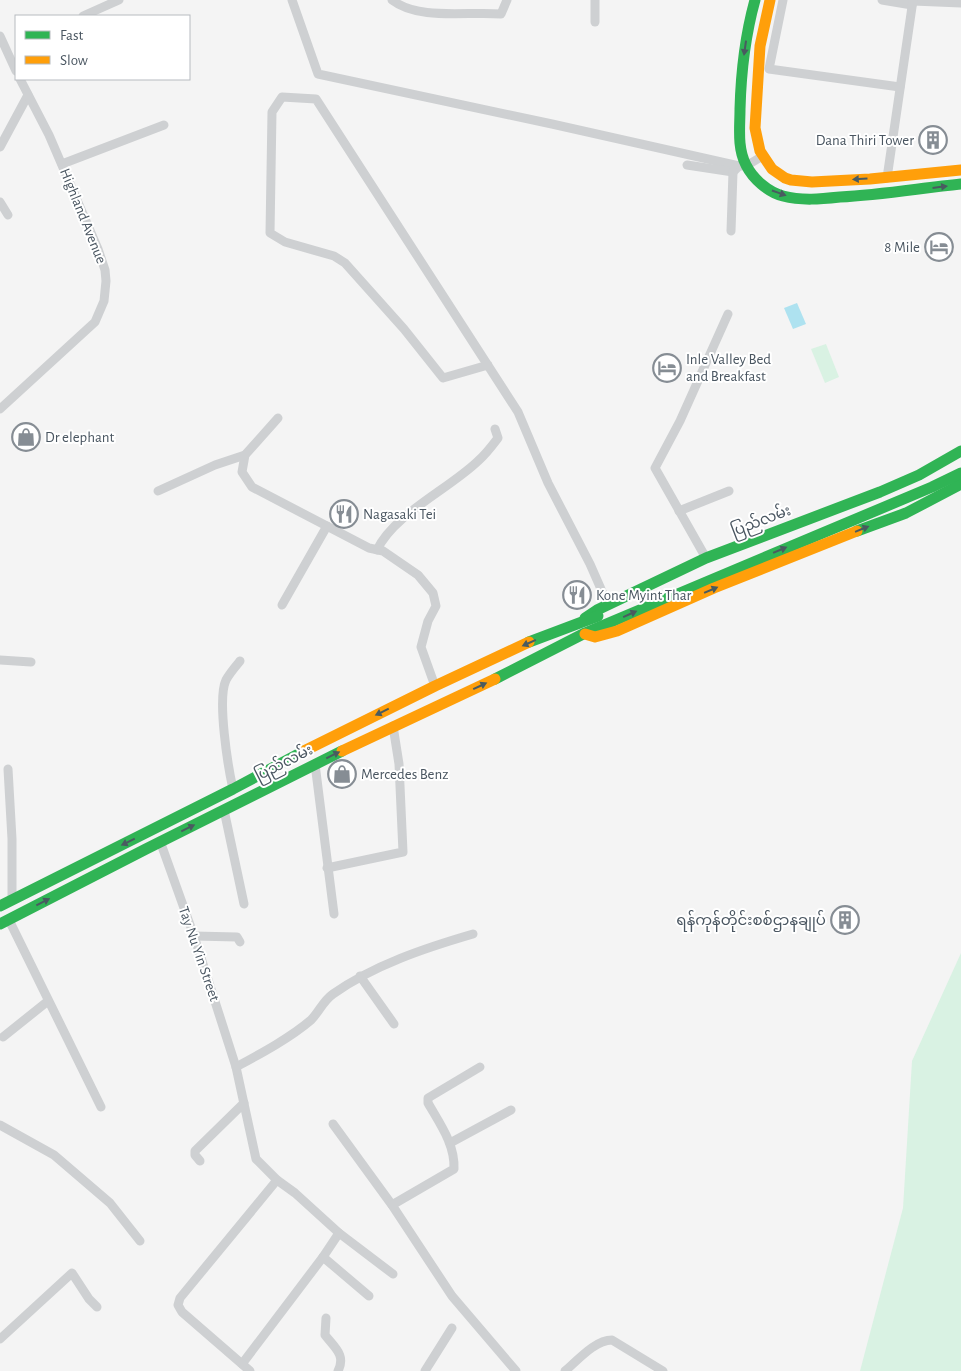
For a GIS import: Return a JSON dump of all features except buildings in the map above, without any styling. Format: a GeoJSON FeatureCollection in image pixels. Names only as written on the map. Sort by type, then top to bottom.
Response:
{"type":"FeatureCollection","features":[{"type":"Feature","properties":{"kind":"main road"},"geometry":{"type":"LineString","coordinates":[[755,0],[748,21],[741,77],[740,168],[773,192],[809,199],[884,195],[961,184]]}},
{"type":"Feature","properties":{"kind":"main road"},"geometry":{"type":"LineString","coordinates":[[770,0],[760,46],[755,128],[756,142],[761,156],[772,169],[786,178],[799,181],[888,178],[961,170]]}},
{"type":"Feature","properties":{"kind":"main road","name":"ပြည်လမ်း"},"geometry":{"type":"LineString","coordinates":[[582,629],[593,612],[706,558],[880,492],[919,475],[961,451]]}},
{"type":"Feature","properties":{"kind":"main road","name":"ပြည်လမ်း"},"geometry":{"type":"LineString","coordinates":[[4,922],[160,841],[315,764],[542,657],[582,629],[676,582],[961,464]]}},
{"type":"Feature","properties":{"kind":"main road","name":"ပြည်လမ်း"},"geometry":{"type":"LineString","coordinates":[[0,906],[233,789],[321,742],[435,686],[535,640],[582,629],[932,487],[961,473]]}},
{"type":"Feature","properties":{"kind":"main road","name":"ပြည်လမ်း"},"geometry":{"type":"LineString","coordinates":[[582,629],[596,636],[616,631],[723,585],[886,519],[906,513],[961,484]]}},
{"type":"Feature","properties":{"kind":"street"},"geometry":{"type":"LineString","coordinates":[[85,15],[119,0]]}},
{"type":"Feature","properties":{"kind":"street"},"geometry":{"type":"LineString","coordinates":[[292,0],[318,74],[552,124],[740,168]]}},
{"type":"Feature","properties":{"kind":"street"},"geometry":{"type":"LineString","coordinates":[[392,0],[400,6],[422,12],[501,14],[507,0]]}},
{"type":"Feature","properties":{"kind":"street"},"geometry":{"type":"LineString","coordinates":[[595,0],[595,22]]}},
{"type":"Feature","properties":{"kind":"street"},"geometry":{"type":"LineString","coordinates":[[783,0],[769,69],[900,87]]}},
{"type":"Feature","properties":{"kind":"street"},"geometry":{"type":"LineString","coordinates":[[882,0],[961,3]]}},
{"type":"Feature","properties":{"kind":"street"},"geometry":{"type":"LineString","coordinates":[[888,178],[913,2]]}},
{"type":"Feature","properties":{"kind":"street"},"geometry":{"type":"LineString","coordinates":[[0,36],[2,51],[15,70]]}},
{"type":"Feature","properties":{"kind":"street","name":"Highland Avenue"},"geometry":{"type":"LineString","coordinates":[[0,410],[95,322],[104,301],[105,270],[98,249],[62,164],[20,80]]}},
{"type":"Feature","properties":{"kind":"street"},"geometry":{"type":"LineString","coordinates":[[0,146],[28,95]]}},
{"type":"Feature","properties":{"kind":"street"},"geometry":{"type":"LineString","coordinates":[[488,364],[443,378],[404,328],[345,263],[334,256],[286,242],[270,233],[272,112],[282,97],[316,99],[488,364],[518,412],[548,483],[590,564],[608,605]]}},
{"type":"Feature","properties":{"kind":"street"},"geometry":{"type":"LineString","coordinates":[[62,164],[164,125]]}},
{"type":"Feature","properties":{"kind":"street"},"geometry":{"type":"LineString","coordinates":[[687,165],[740,168],[761,156]]}},
{"type":"Feature","properties":{"kind":"street"},"geometry":{"type":"LineString","coordinates":[[731,231],[740,168]]}},
{"type":"Feature","properties":{"kind":"street"},"geometry":{"type":"LineString","coordinates":[[0,202],[8,215]]}},
{"type":"Feature","properties":{"kind":"street"},"geometry":{"type":"LineString","coordinates":[[706,558],[655,468],[680,421],[728,314]]}},
{"type":"Feature","properties":{"kind":"street"},"geometry":{"type":"LineString","coordinates":[[158,491],[216,465],[245,455],[278,418]]}},
{"type":"Feature","properties":{"kind":"street"},"geometry":{"type":"LineString","coordinates":[[377,550],[383,538],[401,520],[478,461],[498,438],[495,429]]}},
{"type":"Feature","properties":{"kind":"street"},"geometry":{"type":"LineString","coordinates":[[245,455],[242,472],[252,486],[369,548],[383,551],[418,575],[433,593],[436,606],[428,621],[421,647],[435,686]]}},
{"type":"Feature","properties":{"kind":"street"},"geometry":{"type":"LineString","coordinates":[[679,511],[729,491]]}},
{"type":"Feature","properties":{"kind":"street"},"geometry":{"type":"LineString","coordinates":[[282,605],[327,526]]}},
{"type":"Feature","properties":{"kind":"street"},"geometry":{"type":"LineString","coordinates":[[0,660],[32,662]]}},
{"type":"Feature","properties":{"kind":"street"},"geometry":{"type":"LineString","coordinates":[[233,789],[222,706],[225,681],[240,661]]}},
{"type":"Feature","properties":{"kind":"street"},"geometry":{"type":"LineString","coordinates":[[327,868],[403,852],[399,764],[393,726]]}},
{"type":"Feature","properties":{"kind":"street"},"geometry":{"type":"LineString","coordinates":[[315,764],[334,914]]}},
{"type":"Feature","properties":{"kind":"street"},"geometry":{"type":"LineString","coordinates":[[8,769],[12,839],[12,899]]}},
{"type":"Feature","properties":{"kind":"street"},"geometry":{"type":"LineString","coordinates":[[224,810],[244,904]]}},
{"type":"Feature","properties":{"kind":"street","name":"Tay Nu Yin Street"},"geometry":{"type":"LineString","coordinates":[[160,841],[194,936],[236,1067],[256,1159],[277,1180],[295,1192],[339,1233],[393,1274]]}},
{"type":"Feature","properties":{"kind":"street"},"geometry":{"type":"LineString","coordinates":[[4,922],[48,1001],[101,1106]]}},
{"type":"Feature","properties":{"kind":"street"},"geometry":{"type":"LineString","coordinates":[[236,1067],[270,1048],[312,1019],[331,995],[360,976],[444,942],[473,934]]}},
{"type":"Feature","properties":{"kind":"street"},"geometry":{"type":"LineString","coordinates":[[194,936],[236,937],[240,942]]}},
{"type":"Feature","properties":{"kind":"street"},"geometry":{"type":"LineString","coordinates":[[360,976],[394,1024]]}},
{"type":"Feature","properties":{"kind":"street"},"geometry":{"type":"LineString","coordinates":[[2,1037],[48,1001]]}},
{"type":"Feature","properties":{"kind":"street"},"geometry":{"type":"LineString","coordinates":[[392,1205],[454,1169],[454,1157],[450,1144],[428,1103],[428,1098],[480,1067]]}},
{"type":"Feature","properties":{"kind":"street"},"geometry":{"type":"LineString","coordinates":[[200,1161],[195,1155],[195,1151],[244,1102]]}},
{"type":"Feature","properties":{"kind":"street"},"geometry":{"type":"LineString","coordinates":[[450,1144],[511,1110]]}},
{"type":"Feature","properties":{"kind":"street"},"geometry":{"type":"LineString","coordinates":[[333,1124],[392,1205],[452,1296],[516,1371]]}},
{"type":"Feature","properties":{"kind":"street"},"geometry":{"type":"LineString","coordinates":[[0,1125],[54,1155],[110,1203],[140,1241]]}},
{"type":"Feature","properties":{"kind":"street"},"geometry":{"type":"LineString","coordinates":[[250,1371],[182,1312],[178,1305],[180,1298],[277,1180]]}},
{"type":"Feature","properties":{"kind":"street"},"geometry":{"type":"LineString","coordinates":[[242,1364],[324,1257],[339,1233]]}},
{"type":"Feature","properties":{"kind":"street"},"geometry":{"type":"LineString","coordinates":[[324,1257],[369,1296]]}},
{"type":"Feature","properties":{"kind":"street"},"geometry":{"type":"LineString","coordinates":[[0,1339],[72,1273],[89,1300],[97,1307]]}},
{"type":"Feature","properties":{"kind":"street"},"geometry":{"type":"LineString","coordinates":[[326,1318],[325,1335],[342,1356],[342,1364],[338,1371]]}},
{"type":"Feature","properties":{"kind":"street"},"geometry":{"type":"LineString","coordinates":[[425,1371],[452,1328]]}},
{"type":"Feature","properties":{"kind":"street"},"geometry":{"type":"LineString","coordinates":[[565,1371],[595,1346],[606,1340],[612,1340],[663,1371]]}},
{"type":"Feature","properties":{"kind":"green space"},"geometry":{"type":"Polygon","coordinates":[[[826,344],[839,377],[825,383],[811,349],[826,344]]]}},
{"type":"Feature","properties":{"kind":"green space"},"geometry":{"type":"Polygon","coordinates":[[[961,953],[961,1371],[860,1371],[903,1208],[912,1061],[961,953]]]}},
{"type":"Feature","properties":{"kind":"water"},"geometry":{"type":"Polygon","coordinates":[[[797,303],[806,324],[793,329],[784,308],[797,303]]]}},
{"type":"Feature","properties":{"kind":"traffic: fast"},"geometry":{"type":"LineString","coordinates":[[755,0],[746,41],[743,68],[740,137],[741,152],[746,165],[761,184],[783,196],[797,199],[871,195],[961,184]]}},
{"type":"Feature","properties":{"kind":"traffic: fast"},"geometry":{"type":"LineString","coordinates":[[585,618],[597,610],[706,558],[880,492],[919,475],[961,451]]}},
{"type":"Feature","properties":{"kind":"traffic: fast"},"geometry":{"type":"LineString","coordinates":[[495,679],[585,633],[932,487],[961,473]]}},
{"type":"Feature","properties":{"kind":"traffic: fast"},"geometry":{"type":"LineString","coordinates":[[857,531],[906,513],[961,484]]}},
{"type":"Feature","properties":{"kind":"traffic: fast"},"geometry":{"type":"LineString","coordinates":[[529,642],[598,616]]}},
{"type":"Feature","properties":{"kind":"traffic: fast"},"geometry":{"type":"LineString","coordinates":[[0,906],[233,789],[304,751]]}},
{"type":"Feature","properties":{"kind":"traffic: fast"},"geometry":{"type":"LineString","coordinates":[[0,924],[342,751]]}},
{"type":"Feature","properties":{"kind":"traffic: slow"},"geometry":{"type":"LineString","coordinates":[[770,0],[760,46],[755,128],[760,151],[772,169],[791,180],[812,182],[870,179],[961,170]]}},
{"type":"Feature","properties":{"kind":"traffic: slow"},"geometry":{"type":"LineString","coordinates":[[585,634],[595,637],[617,631],[714,588],[857,531]]}},
{"type":"Feature","properties":{"kind":"traffic: slow"},"geometry":{"type":"LineString","coordinates":[[304,751],[529,642]]}},
{"type":"Feature","properties":{"kind":"traffic: slow"},"geometry":{"type":"LineString","coordinates":[[342,751],[495,679]]}},
{"type":"Feature","properties":{"kind":"place","name":"Dana Thiri Tower"},"geometry":{"type":"Point","coordinates":[933,140]}},
{"type":"Feature","properties":{"kind":"place","name":"8 Mile"},"geometry":{"type":"Point","coordinates":[939,247]}},
{"type":"Feature","properties":{"kind":"place","name":"Inle Valley Bed and Breakfast"},"geometry":{"type":"Point","coordinates":[667,368]}},
{"type":"Feature","properties":{"kind":"place","name":"Dr elephant"},"geometry":{"type":"Point","coordinates":[26,437]}},
{"type":"Feature","properties":{"kind":"place","name":"Nagasaki Tei"},"geometry":{"type":"Point","coordinates":[344,514]}},
{"type":"Feature","properties":{"kind":"place","name":"Kone Myint Thar"},"geometry":{"type":"Point","coordinates":[577,595]}},
{"type":"Feature","properties":{"kind":"place","name":"Mercedes Benz"},"geometry":{"type":"Point","coordinates":[342,774]}},
{"type":"Feature","properties":{"kind":"place","name":"ရန်ကုန်တိုင်းစစ်ဌာနချုပ်"},"geometry":{"type":"Point","coordinates":[845,920]}}]}
